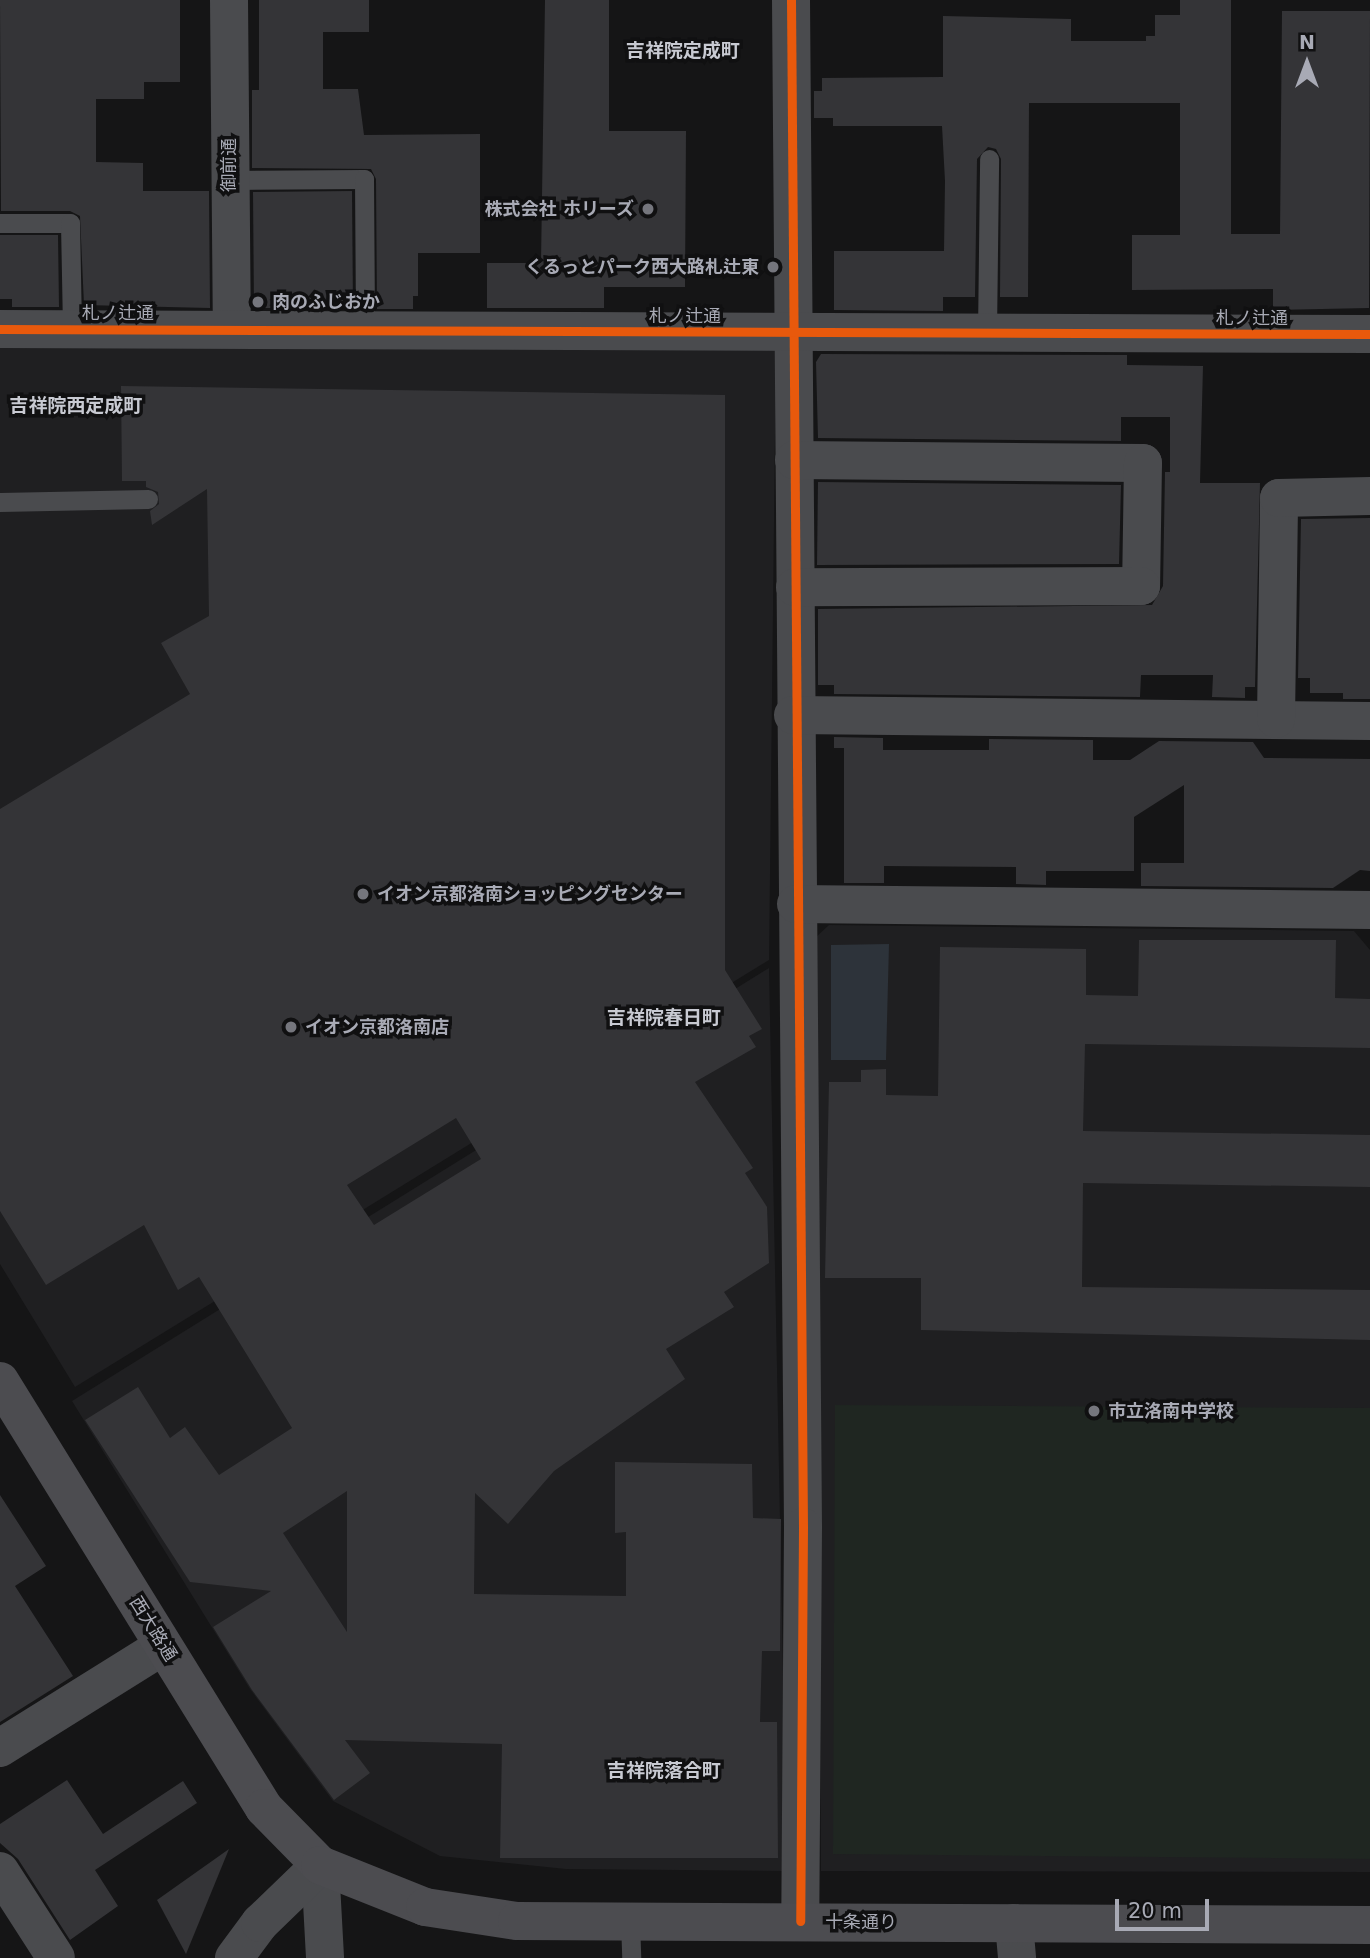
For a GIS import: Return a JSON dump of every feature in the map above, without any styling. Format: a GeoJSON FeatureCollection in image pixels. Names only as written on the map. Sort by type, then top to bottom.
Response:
{"type":"FeatureCollection","features":[{"type":"Feature","properties":{"kind":"main road","name":"西大路通"},"geometry":{"type":"LineString","coordinates":[[0,1381],[264,1808],[320,1865]]}},
{"type":"Feature","properties":{"kind":"main road","name":"十条通り"},"geometry":{"type":"LineString","coordinates":[[320,1865],[425,1907],[471,1917],[630,1940],[800,1921],[1015,1940],[1370,1925]]}},
{"type":"Feature","properties":{"kind":"street","name":"御前通"},"geometry":{"type":"LineString","coordinates":[[229,0],[232,329]]}},
{"type":"Feature","properties":{"kind":"street"},"geometry":{"type":"LineString","coordinates":[[790,0],[794,332],[793,715],[803,1527],[800,1921]]}},
{"type":"Feature","properties":{"kind":"street","name":"札ノ辻通"},"geometry":{"type":"LineString","coordinates":[[0,328],[1370,334]]}},
{"type":"Feature","properties":{"kind":"street"},"geometry":{"type":"LineString","coordinates":[[794,460],[1143,463],[1141,586],[795,587]]}},
{"type":"Feature","properties":{"kind":"street"},"geometry":{"type":"LineString","coordinates":[[1276,719],[1279,498],[1370,496]]}},
{"type":"Feature","properties":{"kind":"street"},"geometry":{"type":"LineString","coordinates":[[793,715],[1370,721]]}},
{"type":"Feature","properties":{"kind":"street"},"geometry":{"type":"LineString","coordinates":[[796,904],[1370,910]]}},
{"type":"Feature","properties":{"kind":"street"},"geometry":{"type":"LineString","coordinates":[[0,1748],[163,1646]]}},
{"type":"Feature","properties":{"kind":"street"},"geometry":{"type":"LineString","coordinates":[[234,1958],[260,1923],[320,1865]]}},
{"type":"Feature","properties":{"kind":"street"},"geometry":{"type":"LineString","coordinates":[[320,1865],[325,1958]]}},
{"type":"Feature","properties":{"kind":"street"},"geometry":{"type":"LineString","coordinates":[[0,1871],[56,1958]]}},
{"type":"Feature","properties":{"kind":"lane"},"geometry":{"type":"LineString","coordinates":[[988,333],[989,159]]}},
{"type":"Feature","properties":{"kind":"lane"},"geometry":{"type":"LineString","coordinates":[[229,180],[364,179],[365,330]]}},
{"type":"Feature","properties":{"kind":"lane"},"geometry":{"type":"LineString","coordinates":[[0,223],[70,223],[72,328]]}},
{"type":"Feature","properties":{"kind":"lane"},"geometry":{"type":"LineString","coordinates":[[0,502],[148,499]]}},
{"type":"Feature","properties":{"kind":"shaded area","name":"イオン京都洛南ショッピングセンター"},"geometry":{"type":"Polygon","coordinates":[[[0,344],[776,344],[769,960],[75,1387],[0,1264],[0,344]]]}},
{"type":"Feature","properties":{"kind":"shaded area","name":"市立洛南中学校"},"geometry":{"type":"Polygon","coordinates":[[[829,925],[1354,931],[1370,950],[1370,1872],[821,1871],[815,938],[829,925]]]}},
{"type":"Feature","properties":{"kind":"shaded area"},"geometry":{"type":"Polygon","coordinates":[[[889,944],[886,1060],[831,1060],[831,945],[889,944]]]}},
{"type":"Feature","properties":{"kind":"shaded area"},"geometry":{"type":"Polygon","coordinates":[[[769,968],[787,1871],[566,1869],[440,1856],[333,1801],[250,1689],[72,1401],[769,968]]]}},
{"type":"Feature","properties":{"kind":"shaded area"},"geometry":{"type":"Polygon","coordinates":[[[835,1405],[1370,1408],[1370,1859],[833,1854],[835,1405]]]}},
{"type":"Feature","properties":{"kind":"building"},"geometry":{"type":"Polygon","coordinates":[[[0,0],[180,0],[180,82],[144,82],[144,99],[96,99],[96,162],[143,163],[143,191],[209,191],[210,308],[84,305],[80,216],[70,211],[1,211],[0,0]]]}},
{"type":"Feature","properties":{"kind":"building"},"geometry":{"type":"Polygon","coordinates":[[[259,0],[369,0],[369,32],[323,32],[323,89],[358,89],[364,135],[480,134],[480,253],[418,253],[418,296],[413,296],[413,309],[377,309],[376,179],[371,169],[252,168],[252,90],[259,90],[259,0]]]}},
{"type":"Feature","properties":{"kind":"building"},"geometry":{"type":"Polygon","coordinates":[[[545,0],[609,0],[609,131],[686,131],[685,287],[604,287],[604,308],[487,308],[487,263],[541,263],[545,0]]]}},
{"type":"Feature","properties":{"kind":"building"},"geometry":{"type":"Polygon","coordinates":[[[1180,0],[1231,0],[1231,234],[1280,234],[1282,11],[1370,11],[1369,308],[1273,310],[1273,289],[1132,290],[1132,235],[1180,235],[1180,103],[1029,103],[1028,297],[1000,297],[1001,159],[996,149],[988,147],[977,159],[975,297],[943,297],[943,311],[834,310],[834,251],[944,251],[945,181],[942,126],[833,126],[833,118],[814,118],[814,91],[822,91],[822,78],[943,77],[943,16],[1071,19],[1071,41],[1146,41],[1146,36],[1155,36],[1155,15],[1180,15],[1180,0]]]}},
{"type":"Feature","properties":{"kind":"building"},"geometry":{"type":"Polygon","coordinates":[[[352,191],[353,308],[254,308],[253,192],[352,191]]]}},
{"type":"Feature","properties":{"kind":"building"},"geometry":{"type":"Polygon","coordinates":[[[0,235],[58,235],[59,307],[12,307],[12,299],[0,299],[0,235]]]}},
{"type":"Feature","properties":{"kind":"building"},"geometry":{"type":"Polygon","coordinates":[[[821,354],[1127,355],[1127,365],[1203,366],[1200,483],[1260,483],[1255,687],[1245,687],[1245,698],[1212,697],[1213,675],[1141,675],[1140,697],[834,694],[834,685],[818,685],[818,609],[1152,605],[1163,586],[1165,472],[1170,472],[1170,417],[1121,417],[1121,441],[818,438],[816,362],[821,354]]]}},
{"type":"Feature","properties":{"kind":"building"},"geometry":{"type":"Polygon","coordinates":[[[121,386],[725,395],[725,970],[762,1029],[749,1036],[756,1047],[695,1082],[753,1168],[745,1173],[767,1207],[769,1263],[724,1292],[734,1307],[666,1349],[685,1379],[554,1471],[508,1524],[475,1493],[474,1594],[626,1596],[626,1532],[615,1533],[615,1462],[752,1464],[753,1518],[781,1519],[780,1651],[762,1651],[760,1722],[777,1722],[778,1858],[500,1858],[502,1744],[345,1740],[370,1773],[334,1800],[252,1690],[213,1627],[271,1591],[190,1582],[85,1420],[138,1387],[170,1438],[185,1427],[219,1475],[292,1428],[199,1277],[178,1290],[144,1225],[46,1285],[0,1211],[0,809],[190,694],[161,643],[209,616],[207,489],[152,525],[150,511],[159,504],[158,492],[146,487],[146,481],[122,481],[121,386]],[[456,1118],[347,1185],[374,1225],[481,1159],[456,1118]],[[347,1491],[283,1533],[347,1632],[347,1491]]]}},
{"type":"Feature","properties":{"kind":"building"},"geometry":{"type":"Polygon","coordinates":[[[818,482],[1121,485],[1119,564],[817,565],[818,482]]]}},
{"type":"Feature","properties":{"kind":"building"},"geometry":{"type":"Polygon","coordinates":[[[1370,518],[1370,699],[1343,699],[1343,693],[1310,693],[1310,678],[1298,678],[1301,519],[1370,518]]]}},
{"type":"Feature","properties":{"kind":"building"},"geometry":{"type":"Polygon","coordinates":[[[834,737],[883,738],[883,750],[989,750],[989,739],[1093,740],[1093,760],[1130,760],[1159,741],[1253,742],[1264,758],[1370,759],[1370,871],[1360,870],[1333,888],[1141,886],[1141,863],[1184,863],[1184,785],[1134,817],[1134,871],[1046,871],[1046,885],[1016,884],[1016,867],[884,866],[884,883],[844,883],[844,748],[834,748],[834,737]]]}},
{"type":"Feature","properties":{"kind":"building"},"geometry":{"type":"Polygon","coordinates":[[[1139,940],[1336,940],[1335,998],[1370,999],[1370,1048],[1085,1044],[1083,1131],[1370,1135],[1370,1187],[1083,1183],[1082,1287],[1370,1290],[1370,1340],[921,1330],[921,1278],[825,1278],[829,1082],[861,1082],[861,1070],[886,1069],[886,1095],[938,1096],[940,947],[1086,949],[1086,995],[1138,996],[1139,940]]]}},
{"type":"Feature","properties":{"kind":"building"},"geometry":{"type":"Polygon","coordinates":[[[0,1495],[46,1566],[15,1586],[73,1676],[0,1722],[0,1495]]]}},
{"type":"Feature","properties":{"kind":"building"},"geometry":{"type":"Polygon","coordinates":[[[67,1780],[103,1834],[183,1781],[197,1803],[95,1870],[118,1906],[70,1940],[18,1859],[0,1843],[0,1824],[67,1780]]]}},
{"type":"Feature","properties":{"kind":"building"},"geometry":{"type":"Polygon","coordinates":[[[229,1849],[186,1954],[157,1900],[229,1849]]]}},
{"type":"Feature","properties":{"kind":"cycle path"},"geometry":{"type":"LineString","coordinates":[[791,0],[803,1527],[800,1921]]}},
{"type":"Feature","properties":{"kind":"cycle path"},"geometry":{"type":"LineString","coordinates":[[0,329],[1370,334]]}},
{"type":"Feature","properties":{"kind":"place","name":"株式会社 ホリーズ"},"geometry":{"type":"Point","coordinates":[648,209]}},
{"type":"Feature","properties":{"kind":"place","name":"くるっとパーク西大路札辻東"},"geometry":{"type":"Point","coordinates":[773,267]}},
{"type":"Feature","properties":{"kind":"place","name":"肉のふじおか"},"geometry":{"type":"Point","coordinates":[258,302]}},
{"type":"Feature","properties":{"kind":"place","name":"イオン京都洛南ショッピングセンター"},"geometry":{"type":"Point","coordinates":[363,894]}},
{"type":"Feature","properties":{"kind":"place","name":"イオン京都洛南店"},"geometry":{"type":"Point","coordinates":[291,1027]}},
{"type":"Feature","properties":{"kind":"place","name":"市立洛南中学校"},"geometry":{"type":"Point","coordinates":[1094,1411]}},
{"type":"Feature","properties":{"kind":"district","name":"吉祥院定成町"},"geometry":{"type":"Point","coordinates":[683,51]}},
{"type":"Feature","properties":{"kind":"district","name":"吉祥院西定成町"},"geometry":{"type":"Point","coordinates":[76,406]}},
{"type":"Feature","properties":{"kind":"district","name":"吉祥院春日町"},"geometry":{"type":"Point","coordinates":[664,1018]}},
{"type":"Feature","properties":{"kind":"district","name":"吉祥院落合町"},"geometry":{"type":"Point","coordinates":[664,1771]}}]}
